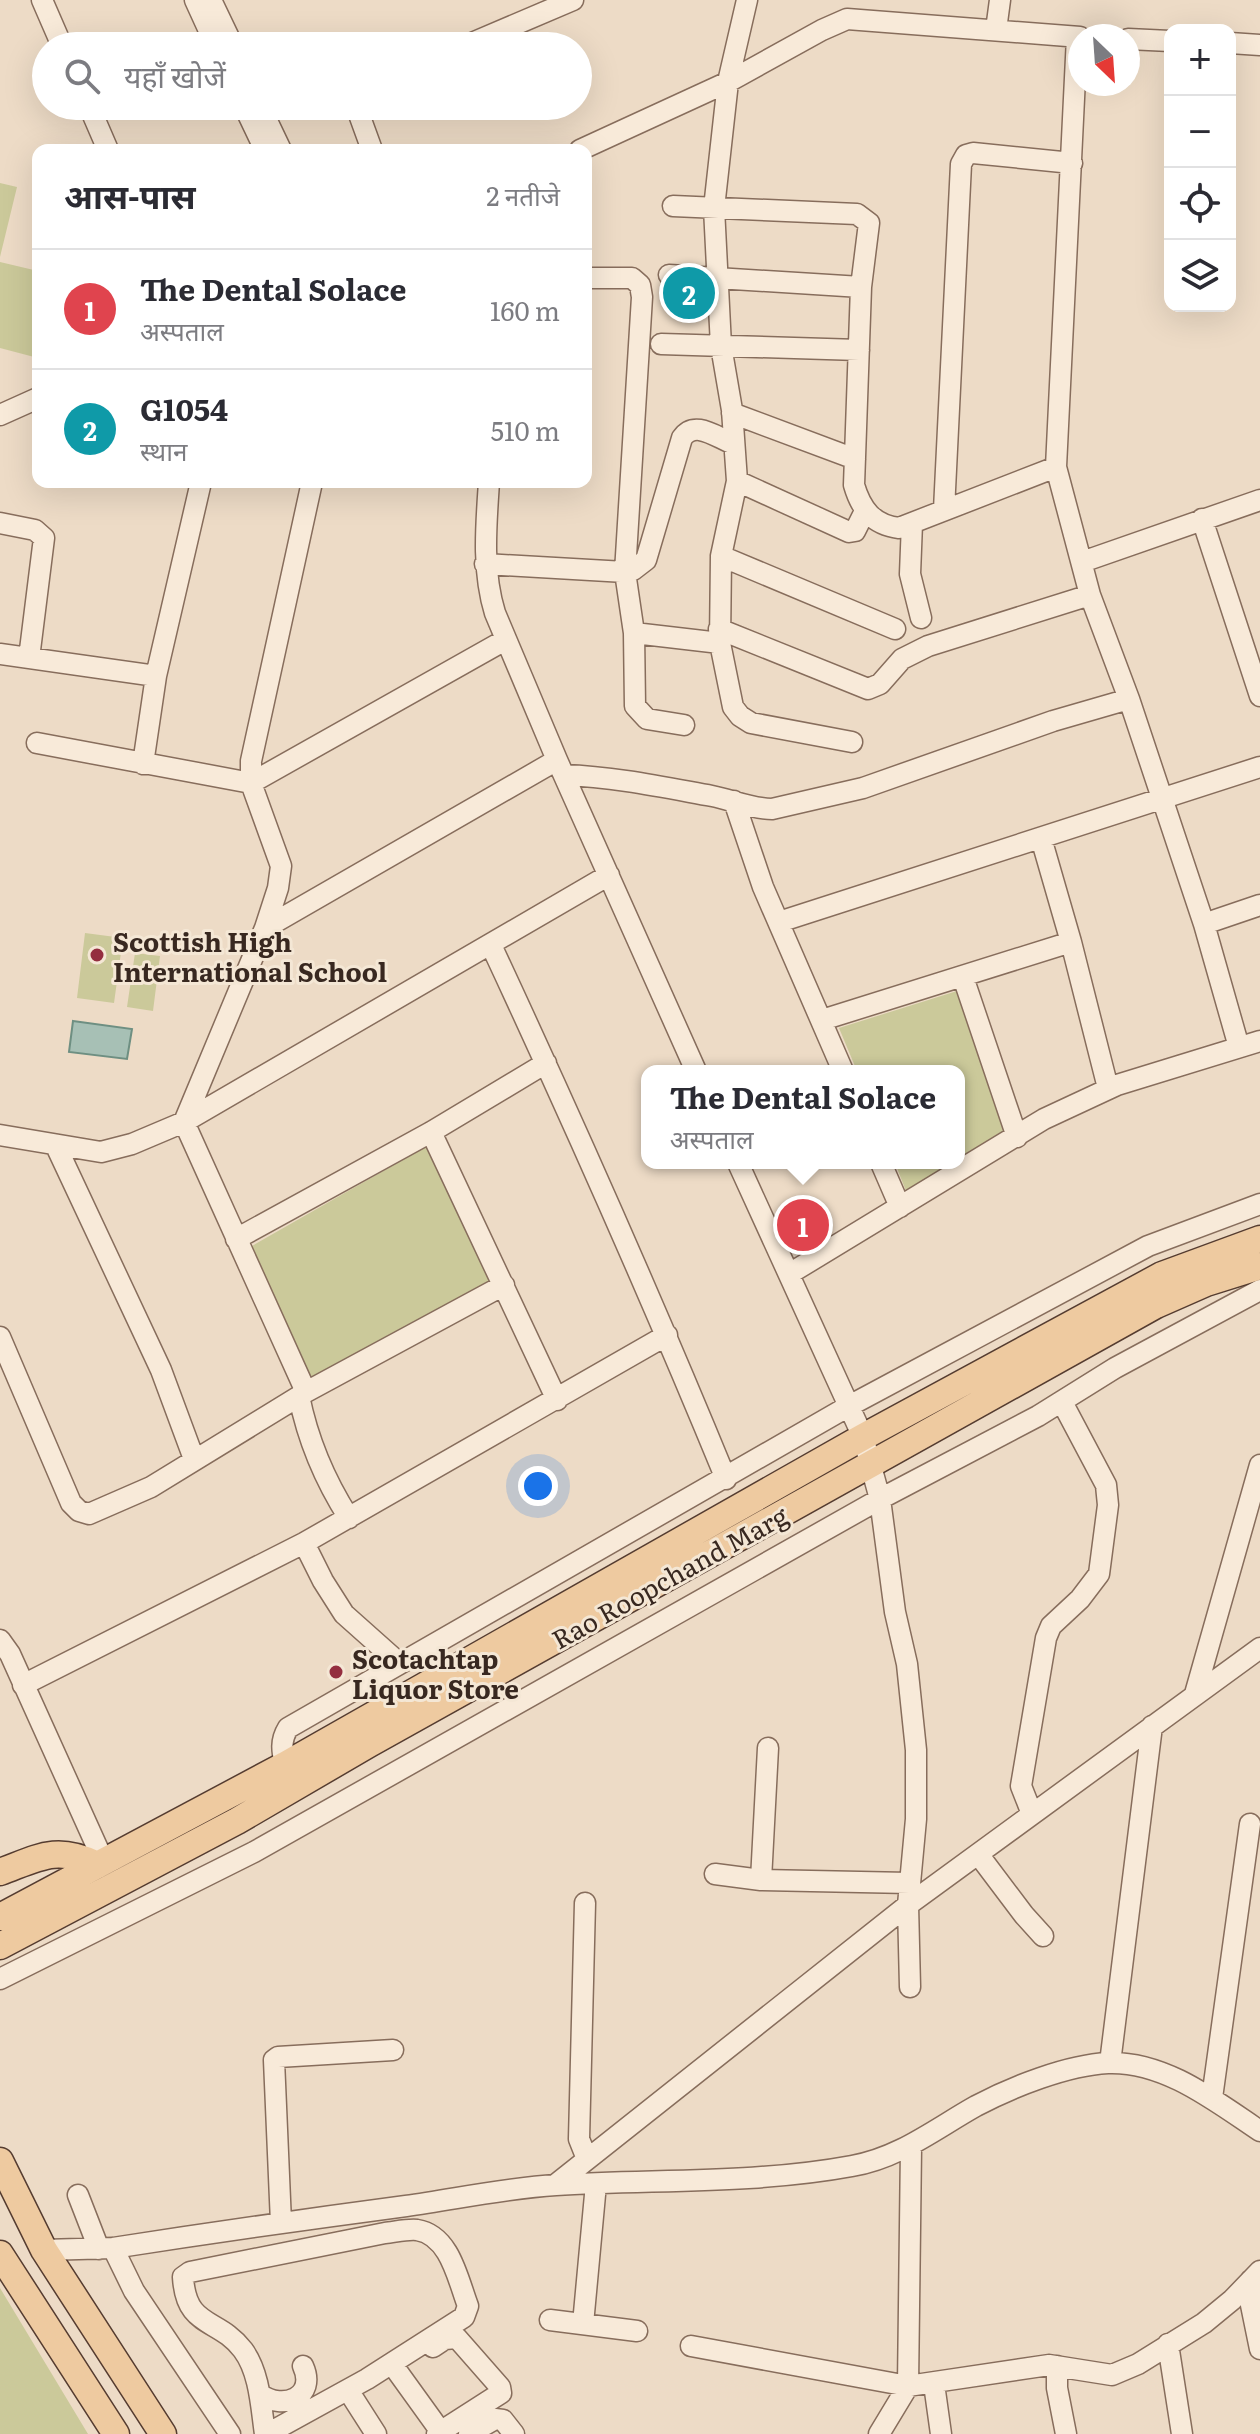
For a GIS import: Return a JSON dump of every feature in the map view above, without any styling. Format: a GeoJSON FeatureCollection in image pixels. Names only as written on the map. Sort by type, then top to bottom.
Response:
{"type":"FeatureCollection","features":[{"type":"Feature","properties":{"kind":"main road","name":"Rao Roopchand Marg"},"geometry":{"type":"LineString","coordinates":[[0,1917],[285,1765],[863,1437],[1162,1275],[1260,1239]]}},
{"type":"Feature","properties":{"kind":"main road","name":"Rao Roopchand Marg"},"geometry":{"type":"LineString","coordinates":[[0,1946],[237,1821],[1156,1305],[1206,1283],[1260,1266]]}},
{"type":"Feature","properties":{"kind":"main road"},"geometry":{"type":"LineString","coordinates":[[0,1872],[40,1857],[61,1853],[99,1862]]}},
{"type":"Feature","properties":{"kind":"main road"},"geometry":{"type":"LineString","coordinates":[[0,2161],[44,2250],[163,2434]]}},
{"type":"Feature","properties":{"kind":"main road"},"geometry":{"type":"LineString","coordinates":[[0,2254],[116,2434]]}},
{"type":"Feature","properties":{"kind":"street"},"geometry":{"type":"LineString","coordinates":[[42,0],[56,32]]}},
{"type":"Feature","properties":{"kind":"street"},"geometry":{"type":"LineString","coordinates":[[195,0],[210,32]]}},
{"type":"Feature","properties":{"kind":"street"},"geometry":{"type":"LineString","coordinates":[[211,0],[226,32]]}},
{"type":"Feature","properties":{"kind":"street"},"geometry":{"type":"LineString","coordinates":[[498,32],[573,0]]}},
{"type":"Feature","properties":{"kind":"street"},"geometry":{"type":"LineString","coordinates":[[747,0],[728,82],[714,208],[721,346],[732,413],[737,481],[721,556],[719,636],[733,707],[740,716],[751,723],[852,742]]}},
{"type":"Feature","properties":{"kind":"street"},"geometry":{"type":"LineString","coordinates":[[996,30],[1000,0]]}},
{"type":"Feature","properties":{"kind":"street"},"geometry":{"type":"LineString","coordinates":[[592,144],[728,82],[847,19],[1068,36]]}},
{"type":"Feature","properties":{"kind":"street"},"geometry":{"type":"LineString","coordinates":[[1140,40],[1164,41]]}},
{"type":"Feature","properties":{"kind":"street"},"geometry":{"type":"LineString","coordinates":[[1236,43],[1260,45]]}},
{"type":"Feature","properties":{"kind":"street"},"geometry":{"type":"LineString","coordinates":[[1076,96],[1056,467],[1090,595],[1129,699],[1204,924],[1239,1047]]}},
{"type":"Feature","properties":{"kind":"street"},"geometry":{"type":"LineString","coordinates":[[95,120],[105,144]]}},
{"type":"Feature","properties":{"kind":"street"},"geometry":{"type":"LineString","coordinates":[[251,120],[262,144]]}},
{"type":"Feature","properties":{"kind":"street"},"geometry":{"type":"LineString","coordinates":[[267,120],[278,144]]}},
{"type":"Feature","properties":{"kind":"street"},"geometry":{"type":"LineString","coordinates":[[361,120],[370,144]]}},
{"type":"Feature","properties":{"kind":"street"},"geometry":{"type":"LineString","coordinates":[[944,510],[961,164],[966,155],[973,153],[1072,163]]}},
{"type":"Feature","properties":{"kind":"street"},"geometry":{"type":"LineString","coordinates":[[673,206],[857,214],[869,223],[861,287],[854,485],[865,511],[887,527],[899,528],[1056,467]]}},
{"type":"Feature","properties":{"kind":"street"},"geometry":{"type":"LineString","coordinates":[[669,275],[861,287]]}},
{"type":"Feature","properties":{"kind":"street"},"geometry":{"type":"LineString","coordinates":[[592,278],[632,278],[640,285],[642,297],[625,572],[634,633],[635,706],[647,719],[684,725]]}},
{"type":"Feature","properties":{"kind":"street"},"geometry":{"type":"LineString","coordinates":[[661,344],[859,350]]}},
{"type":"Feature","properties":{"kind":"street"},"geometry":{"type":"LineString","coordinates":[[0,397],[32,401]]}},
{"type":"Feature","properties":{"kind":"street"},"geometry":{"type":"LineString","coordinates":[[0,415],[32,401]]}},
{"type":"Feature","properties":{"kind":"street"},"geometry":{"type":"LineString","coordinates":[[732,413],[855,459]]}},
{"type":"Feature","properties":{"kind":"street"},"geometry":{"type":"LineString","coordinates":[[485,564],[633,570],[646,560],[686,431],[694,428],[707,431],[734,444]]}},
{"type":"Feature","properties":{"kind":"street"},"geometry":{"type":"LineString","coordinates":[[737,481],[849,532],[855,531],[865,511]]}},
{"type":"Feature","properties":{"kind":"street"},"geometry":{"type":"LineString","coordinates":[[143,764],[156,676],[200,488]]}},
{"type":"Feature","properties":{"kind":"street"},"geometry":{"type":"LineString","coordinates":[[311,488],[251,761],[251,783],[281,866],[278,888],[265,928],[184,1122],[302,1394],[313,1450],[332,1492],[349,1518]]}},
{"type":"Feature","properties":{"kind":"street"},"geometry":{"type":"LineString","coordinates":[[489,488],[485,564],[488,590],[505,640],[693,1065]]}},
{"type":"Feature","properties":{"kind":"street"},"geometry":{"type":"LineString","coordinates":[[1082,562],[1260,500]]}},
{"type":"Feature","properties":{"kind":"street"},"geometry":{"type":"LineString","coordinates":[[1202,519],[1260,696]]}},
{"type":"Feature","properties":{"kind":"street"},"geometry":{"type":"LineString","coordinates":[[0,523],[35,530],[44,538],[29,658]]}},
{"type":"Feature","properties":{"kind":"street"},"geometry":{"type":"LineString","coordinates":[[912,523],[910,574],[921,618]]}},
{"type":"Feature","properties":{"kind":"street"},"geometry":{"type":"LineString","coordinates":[[721,556],[895,629]]}},
{"type":"Feature","properties":{"kind":"street"},"geometry":{"type":"LineString","coordinates":[[634,633],[719,636],[868,689],[880,684],[902,659],[914,652],[1090,595]]}},
{"type":"Feature","properties":{"kind":"street"},"geometry":{"type":"LineString","coordinates":[[37,743],[251,783],[505,640]]}},
{"type":"Feature","properties":{"kind":"street"},"geometry":{"type":"LineString","coordinates":[[0,654],[156,676]]}},
{"type":"Feature","properties":{"kind":"street"},"geometry":{"type":"LineString","coordinates":[[265,928],[561,767],[734,801],[759,809],[772,809],[863,788],[1053,721],[1129,699]]}},
{"type":"Feature","properties":{"kind":"street"},"geometry":{"type":"LineString","coordinates":[[779,922],[1260,767]]}},
{"type":"Feature","properties":{"kind":"street"},"geometry":{"type":"LineString","coordinates":[[734,801],[763,887],[841,1065]]}},
{"type":"Feature","properties":{"kind":"street"},"geometry":{"type":"LineString","coordinates":[[1041,838],[1108,1088]]}},
{"type":"Feature","properties":{"kind":"street"},"geometry":{"type":"LineString","coordinates":[[0,1135],[101,1152],[132,1144],[184,1122],[609,875]]}},
{"type":"Feature","properties":{"kind":"street"},"geometry":{"type":"LineString","coordinates":[[1204,924],[1260,905]]}},
{"type":"Feature","properties":{"kind":"street"},"geometry":{"type":"LineString","coordinates":[[822,1020],[1071,942]]}},
{"type":"Feature","properties":{"kind":"street"},"geometry":{"type":"LineString","coordinates":[[491,945],[667,1335],[726,1479]]}},
{"type":"Feature","properties":{"kind":"street"},"geometry":{"type":"LineString","coordinates":[[963,977],[1017,1137]]}},
{"type":"Feature","properties":{"kind":"street"},"geometry":{"type":"LineString","coordinates":[[965,1168],[1044,1119],[1108,1088],[1260,1041]]}},
{"type":"Feature","properties":{"kind":"street"},"geometry":{"type":"LineString","coordinates":[[236,1239],[431,1132],[546,1063]]}},
{"type":"Feature","properties":{"kind":"street"},"geometry":{"type":"LineString","coordinates":[[431,1132],[557,1400]]}},
{"type":"Feature","properties":{"kind":"street"},"geometry":{"type":"LineString","coordinates":[[56,1146],[161,1370],[194,1459]]}},
{"type":"Feature","properties":{"kind":"street"},"geometry":{"type":"LineString","coordinates":[[741,1169],[863,1437],[880,1499],[895,1612],[907,1664],[916,1750],[916,1819],[908,1905],[910,1987]]}},
{"type":"Feature","properties":{"kind":"street"},"geometry":{"type":"LineString","coordinates":[[884,1169],[900,1207]]}},
{"type":"Feature","properties":{"kind":"street"},"geometry":{"type":"LineString","coordinates":[[789,1274],[964,1169]]}},
{"type":"Feature","properties":{"kind":"street"},"geometry":{"type":"LineString","coordinates":[[285,1765],[282,1748],[283,1736],[288,1728],[399,1663],[849,1406],[1148,1246],[1260,1204]]}},
{"type":"Feature","properties":{"kind":"street"},"geometry":{"type":"LineString","coordinates":[[0,1337],[71,1503],[79,1511],[89,1514],[151,1487],[302,1394],[504,1285]]}},
{"type":"Feature","properties":{"kind":"street"},"geometry":{"type":"LineString","coordinates":[[0,1979],[254,1852],[880,1499],[1062,1402],[1115,1368],[1260,1290]]}},
{"type":"Feature","properties":{"kind":"street"},"geometry":{"type":"LineString","coordinates":[[23,1685],[304,1543],[667,1335]]}},
{"type":"Feature","properties":{"kind":"street"},"geometry":{"type":"LineString","coordinates":[[1032,1814],[1021,1786],[1046,1638],[1051,1626],[1080,1599],[1099,1574],[1108,1505],[1106,1485],[1062,1402]]}},
{"type":"Feature","properties":{"kind":"street"},"geometry":{"type":"LineString","coordinates":[[1195,1694],[1260,1465]]}},
{"type":"Feature","properties":{"kind":"street"},"geometry":{"type":"LineString","coordinates":[[304,1543],[344,1614],[399,1663]]}},
{"type":"Feature","properties":{"kind":"street"},"geometry":{"type":"LineString","coordinates":[[0,1640],[10,1654],[99,1862]]}},
{"type":"Feature","properties":{"kind":"street"},"geometry":{"type":"LineString","coordinates":[[555,2185],[908,1905],[1260,1648]]}},
{"type":"Feature","properties":{"kind":"street"},"geometry":{"type":"LineString","coordinates":[[1110,2063],[1152,1726]]}},
{"type":"Feature","properties":{"kind":"street"},"geometry":{"type":"LineString","coordinates":[[761,1880],[768,1748]]}},
{"type":"Feature","properties":{"kind":"street"},"geometry":{"type":"LineString","coordinates":[[1212,2098],[1250,1824]]}},
{"type":"Feature","properties":{"kind":"street"},"geometry":{"type":"LineString","coordinates":[[978,1854],[1043,1936]]}},
{"type":"Feature","properties":{"kind":"street"},"geometry":{"type":"LineString","coordinates":[[715,1874],[761,1880],[909,1883]]}},
{"type":"Feature","properties":{"kind":"street"},"geometry":{"type":"LineString","coordinates":[[585,1903],[579,2139],[587,2159]]}},
{"type":"Feature","properties":{"kind":"street"},"geometry":{"type":"LineString","coordinates":[[281,2223],[274,2060],[278,2057],[393,2050]]}},
{"type":"Feature","properties":{"kind":"street"},"geometry":{"type":"LineString","coordinates":[[44,2250],[106,2248],[555,2185],[763,2176],[837,2168],[870,2162],[911,2147],[977,2106],[1008,2091],[1089,2065],[1110,2063],[1136,2066],[1168,2076],[1212,2098],[1260,2131]]}},
{"type":"Feature","properties":{"kind":"street"},"geometry":{"type":"LineString","coordinates":[[879,2434],[908,2386],[911,2147]]}},
{"type":"Feature","properties":{"kind":"street"},"geometry":{"type":"LineString","coordinates":[[583,2324],[596,2184]]}},
{"type":"Feature","properties":{"kind":"street"},"geometry":{"type":"LineString","coordinates":[[78,2195],[106,2248],[230,2434]]}},
{"type":"Feature","properties":{"kind":"street"},"geometry":{"type":"LineString","coordinates":[[416,2230],[432,2234],[444,2247],[468,2306],[464,2317],[367,2379],[266,2434],[260,2394],[244,2352],[225,2332],[198,2318],[184,2297],[183,2277],[190,2272],[385,2233],[416,2230]]}},
{"type":"Feature","properties":{"kind":"street"},"geometry":{"type":"LineString","coordinates":[[691,2346],[908,2386],[1031,2366],[1057,2366],[1112,2375],[1138,2364],[1204,2323],[1256,2275]]}},
{"type":"Feature","properties":{"kind":"street"},"geometry":{"type":"LineString","coordinates":[[1256,2275],[1251,2305],[1260,2349]]}},
{"type":"Feature","properties":{"kind":"street"},"geometry":{"type":"LineString","coordinates":[[550,2320],[637,2331]]}},
{"type":"Feature","properties":{"kind":"street"},"geometry":{"type":"LineString","coordinates":[[294,2434],[445,2339],[457,2338],[500,2387],[501,2393],[439,2433],[397,2371]]}},
{"type":"Feature","properties":{"kind":"street"},"geometry":{"type":"LineString","coordinates":[[1168,2344],[1182,2434]]}},
{"type":"Feature","properties":{"kind":"street"},"geometry":{"type":"LineString","coordinates":[[260,2394],[279,2400],[300,2396],[306,2389],[308,2378],[303,2366]]}},
{"type":"Feature","properties":{"kind":"street"},"geometry":{"type":"LineString","coordinates":[[1057,2366],[1057,2388],[1066,2434]]}},
{"type":"Feature","properties":{"kind":"street"},"geometry":{"type":"LineString","coordinates":[[934,2384],[941,2434]]}},
{"type":"Feature","properties":{"kind":"street"},"geometry":{"type":"LineString","coordinates":[[353,2398],[376,2434]]}},
{"type":"Feature","properties":{"kind":"street"},"geometry":{"type":"LineString","coordinates":[[469,2434],[495,2419],[503,2420],[514,2434]]}},
{"type":"Feature","properties":{"kind":"shaded area"},"geometry":{"type":"Polygon","coordinates":[[[0,183],[17,187],[0,257],[0,183]]]}},
{"type":"Feature","properties":{"kind":"shaded area"},"geometry":{"type":"Polygon","coordinates":[[[0,262],[32,270],[32,356],[0,348],[0,262]]]}},
{"type":"Feature","properties":{"kind":"shaded area"},"geometry":{"type":"Polygon","coordinates":[[[85,933],[123,938],[114,1003],[77,998],[85,933]]]}},
{"type":"Feature","properties":{"kind":"shaded area"},"geometry":{"type":"Polygon","coordinates":[[[135,953],[160,956],[153,1011],[127,1007],[135,953]]]}},
{"type":"Feature","properties":{"kind":"shaded area"},"geometry":{"type":"Polygon","coordinates":[[[957,991],[1005,1132],[965,1155],[965,1065],[854,1065],[839,1028],[957,991]]]}},
{"type":"Feature","properties":{"kind":"shaded area"},"geometry":{"type":"Polygon","coordinates":[[[73,1021],[132,1029],[127,1059],[69,1052],[73,1021]]]}},
{"type":"Feature","properties":{"kind":"shaded area"},"geometry":{"type":"Polygon","coordinates":[[[427,1146],[490,1283],[312,1379],[252,1246],[427,1146]]]}},
{"type":"Feature","properties":{"kind":"shaded area"},"geometry":{"type":"Polygon","coordinates":[[[897,1169],[942,1169],[906,1191],[897,1169]]]}},
{"type":"Feature","properties":{"kind":"shaded area"},"geometry":{"type":"Polygon","coordinates":[[[0,2288],[88,2434],[0,2434],[0,2288]]]}},
{"type":"Feature","properties":{"kind":"place","name":"G1054"},"geometry":{"type":"Point","coordinates":[689,293]}},
{"type":"Feature","properties":{"kind":"place","name":"Scottish High International School"},"geometry":{"type":"Point","coordinates":[97,955]}},
{"type":"Feature","properties":{"kind":"place","name":"The Dental Solace"},"geometry":{"type":"Point","coordinates":[803,1225]}},
{"type":"Feature","properties":{"kind":"place","name":"Scotachtap Liquor Store"},"geometry":{"type":"Point","coordinates":[336,1672]}}]}
